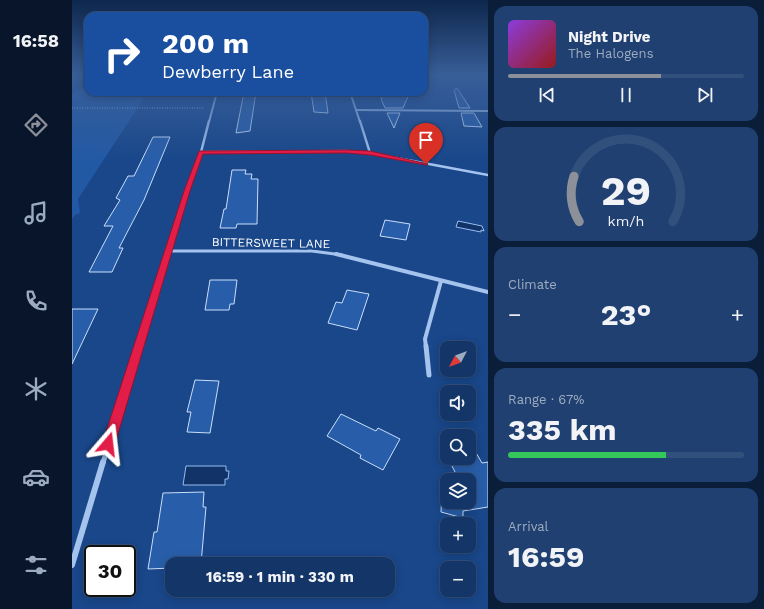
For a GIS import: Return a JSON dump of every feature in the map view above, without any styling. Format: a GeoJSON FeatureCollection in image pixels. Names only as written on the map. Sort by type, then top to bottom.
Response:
{"type":"FeatureCollection","features":[{"type":"Feature","properties":{"kind":"street"},"geometry":{"type":"LineString","coordinates":[[72,565],[136,354],[187,191],[201,152],[213,103]]}},
{"type":"Feature","properties":{"kind":"street"},"geometry":{"type":"LineString","coordinates":[[354,103],[370,153]]}},
{"type":"Feature","properties":{"kind":"street"},"geometry":{"type":"LineString","coordinates":[[356,110],[488,111]]}},
{"type":"Feature","properties":{"kind":"street"},"geometry":{"type":"LineString","coordinates":[[201,152],[347,151],[370,153],[488,175]]}},
{"type":"Feature","properties":{"kind":"street","name":"BITTERSWEET LANE"},"geometry":{"type":"LineString","coordinates":[[169,251],[319,252],[340,254],[488,292]]}},
{"type":"Feature","properties":{"kind":"street"},"geometry":{"type":"LineString","coordinates":[[429,375],[425,339],[441,281]]}},
{"type":"Feature","properties":{"kind":"path"},"geometry":{"type":"LineString","coordinates":[[72,108],[212,108]]}},
{"type":"Feature","properties":{"kind":"shaded area"},"geometry":{"type":"Polygon","coordinates":[[[72,103],[141,103],[78,199],[80,213],[75,215],[72,219],[72,103]]]}},
{"type":"Feature","properties":{"kind":"shaded area"},"geometry":{"type":"Polygon","coordinates":[[[458,221],[482,226],[484,231],[481,230],[481,232],[456,227],[458,221]]]}},
{"type":"Feature","properties":{"kind":"shaded area"},"geometry":{"type":"Polygon","coordinates":[[[186,466],[226,466],[226,471],[229,471],[228,479],[225,479],[225,485],[183,485],[186,466]]]}},
{"type":"Feature","properties":{"kind":"building"},"geometry":{"type":"Polygon","coordinates":[[[242,103],[254,103],[250,131],[236,133],[242,103]]]}},
{"type":"Feature","properties":{"kind":"building"},"geometry":{"type":"Polygon","coordinates":[[[313,103],[327,103],[328,113],[314,112],[313,103]]]}},
{"type":"Feature","properties":{"kind":"building"},"geometry":{"type":"Polygon","coordinates":[[[383,103],[405,103],[403,108],[385,108],[383,103]]]}},
{"type":"Feature","properties":{"kind":"building"},"geometry":{"type":"Polygon","coordinates":[[[458,103],[467,103],[470,108],[459,108],[458,103]]]}},
{"type":"Feature","properties":{"kind":"building"},"geometry":{"type":"Polygon","coordinates":[[[387,113],[400,113],[394,128],[387,113]]]}},
{"type":"Feature","properties":{"kind":"building"},"geometry":{"type":"Polygon","coordinates":[[[461,113],[474,113],[482,127],[464,126],[461,113]]]}},
{"type":"Feature","properties":{"kind":"building"},"geometry":{"type":"Polygon","coordinates":[[[153,137],[170,137],[144,200],[119,248],[123,248],[112,272],[89,272],[113,226],[104,226],[120,200],[116,198],[128,176],[134,176],[153,137]]]}},
{"type":"Feature","properties":{"kind":"building"},"geometry":{"type":"Polygon","coordinates":[[[232,170],[246,170],[245,174],[252,174],[251,179],[258,179],[257,224],[237,224],[236,228],[220,228],[224,209],[226,209],[232,170]]]}},
{"type":"Feature","properties":{"kind":"building"},"geometry":{"type":"Polygon","coordinates":[[[385,220],[410,224],[406,240],[380,236],[385,220]]]}},
{"type":"Feature","properties":{"kind":"building"},"geometry":{"type":"Polygon","coordinates":[[[210,280],[237,280],[234,304],[230,304],[229,310],[205,310],[210,280]]]}},
{"type":"Feature","properties":{"kind":"building"},"geometry":{"type":"Polygon","coordinates":[[[347,290],[369,294],[357,330],[328,323],[336,302],[342,303],[347,290]]]}},
{"type":"Feature","properties":{"kind":"building"},"geometry":{"type":"Polygon","coordinates":[[[72,309],[98,309],[72,364],[72,309]]]}},
{"type":"Feature","properties":{"kind":"building"},"geometry":{"type":"Polygon","coordinates":[[[195,380],[219,381],[210,433],[187,432],[191,412],[187,412],[195,380]]]}},
{"type":"Feature","properties":{"kind":"building"},"geometry":{"type":"Polygon","coordinates":[[[341,414],[376,431],[378,428],[400,439],[383,470],[360,458],[361,455],[327,436],[341,414]]]}},
{"type":"Feature","properties":{"kind":"building"},"geometry":{"type":"Polygon","coordinates":[[[476,453],[482,463],[488,462],[488,507],[476,509],[476,473],[456,473],[452,465],[476,465],[476,453]]]}},
{"type":"Feature","properties":{"kind":"building"},"geometry":{"type":"Polygon","coordinates":[[[204,492],[203,507],[206,507],[202,557],[165,557],[165,568],[148,569],[154,532],[157,532],[163,493],[204,492]]]}},
{"type":"Feature","properties":{"kind":"building"},"geometry":{"type":"Polygon","coordinates":[[[441,509],[476,509],[463,511],[463,517],[441,512],[441,509]]]}},
{"type":"Feature","properties":{"kind":"route"},"geometry":{"type":"LineString","coordinates":[[108,444],[187,191],[201,152],[347,151],[370,153],[426,164]]}}]}
